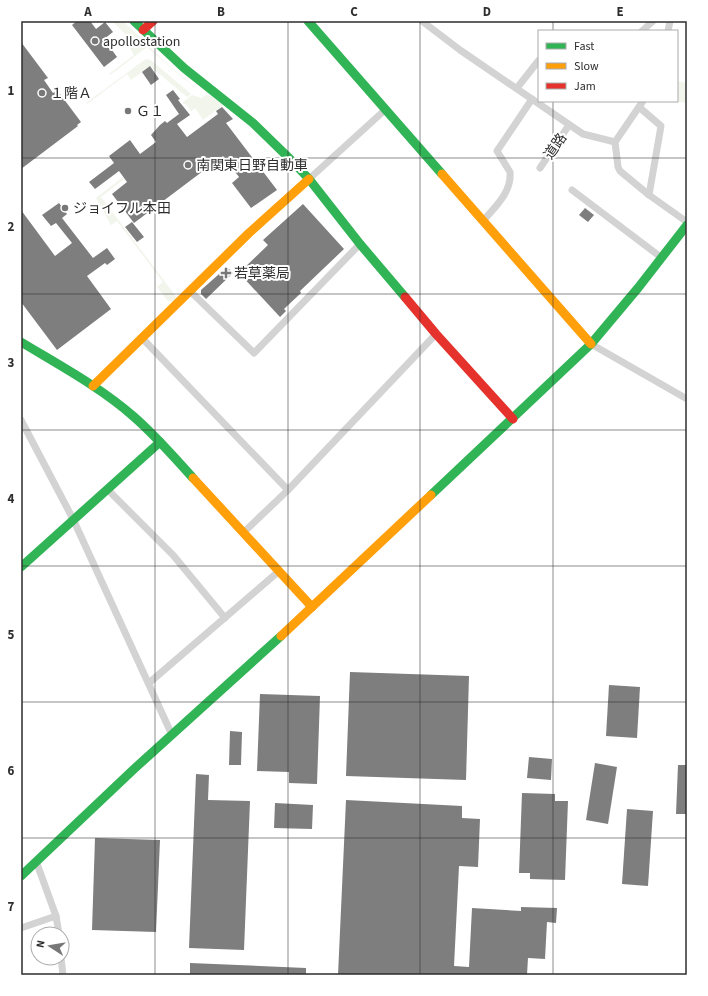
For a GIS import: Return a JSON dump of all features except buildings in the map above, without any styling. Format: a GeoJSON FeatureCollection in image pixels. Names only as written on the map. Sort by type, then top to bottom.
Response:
{"type":"FeatureCollection","features":[{"type":"Feature","properties":{"kind":"street"},"geometry":{"type":"LineString","coordinates":[[134,21],[184,68],[272,140],[309,179],[360,244],[436,334],[513,419]]}},
{"type":"Feature","properties":{"kind":"street"},"geometry":{"type":"LineString","coordinates":[[144,30],[153,21]]}},
{"type":"Feature","properties":{"kind":"street"},"geometry":{"type":"LineString","coordinates":[[308,21],[591,344],[687,399]]}},
{"type":"Feature","properties":{"kind":"street"},"geometry":{"type":"LineString","coordinates":[[422,21],[460,50],[583,134],[616,142]]}},
{"type":"Feature","properties":{"kind":"street"},"geometry":{"type":"LineString","coordinates":[[643,30],[653,21]]}},
{"type":"Feature","properties":{"kind":"street"},"geometry":{"type":"LineString","coordinates":[[517,88],[538,61]]}},
{"type":"Feature","properties":{"kind":"street"},"geometry":{"type":"LineString","coordinates":[[483,221],[504,196],[511,175],[497,151],[532,99]]}},
{"type":"Feature","properties":{"kind":"street"},"geometry":{"type":"LineString","coordinates":[[648,195],[661,126],[641,104],[616,142],[618,167],[620,171],[648,195],[687,222]]}},
{"type":"Feature","properties":{"kind":"street"},"geometry":{"type":"LineString","coordinates":[[93,386],[249,233],[386,109]]}},
{"type":"Feature","properties":{"kind":"street","name":"道路"},"geometry":{"type":"LineString","coordinates":[[540,168],[570,125]]}},
{"type":"Feature","properties":{"kind":"street"},"geometry":{"type":"LineString","coordinates":[[572,190],[662,258]]}},
{"type":"Feature","properties":{"kind":"street"},"geometry":{"type":"LineString","coordinates":[[21,876],[172,735],[264,653],[591,344],[687,226]]}},
{"type":"Feature","properties":{"kind":"street"},"geometry":{"type":"LineString","coordinates":[[190,291],[254,353],[360,244]]}},
{"type":"Feature","properties":{"kind":"street"},"geometry":{"type":"LineString","coordinates":[[244,532],[288,490],[436,334]]}},
{"type":"Feature","properties":{"kind":"street"},"geometry":{"type":"LineString","coordinates":[[142,338],[288,490]]}},
{"type":"Feature","properties":{"kind":"street"},"geometry":{"type":"LineString","coordinates":[[21,342],[93,386],[134,416],[312,606]]}},
{"type":"Feature","properties":{"kind":"street"},"geometry":{"type":"LineString","coordinates":[[21,420],[73,519],[172,735]]}},
{"type":"Feature","properties":{"kind":"street"},"geometry":{"type":"LineString","coordinates":[[21,567],[160,442]]}},
{"type":"Feature","properties":{"kind":"street"},"geometry":{"type":"LineString","coordinates":[[108,490],[173,555],[225,618]]}},
{"type":"Feature","properties":{"kind":"street"},"geometry":{"type":"LineString","coordinates":[[149,683],[279,571]]}},
{"type":"Feature","properties":{"kind":"street"},"geometry":{"type":"LineString","coordinates":[[36,861],[56,916],[58,926]]}},
{"type":"Feature","properties":{"kind":"street"},"geometry":{"type":"LineString","coordinates":[[21,928],[56,916]]}},
{"type":"Feature","properties":{"kind":"shaded area"},"geometry":{"type":"Polygon","coordinates":[[[112,21],[123,21],[164,61],[197,89],[147,47],[110,75],[109,74],[134,55],[130,48],[134,43],[112,21]]]}},
{"type":"Feature","properties":{"kind":"shaded area"},"geometry":{"type":"Polygon","coordinates":[[[147,59],[152,61],[191,94],[187,97],[150,66],[131,80],[127,74],[87,104],[86,103],[143,61],[147,59]]]}},
{"type":"Feature","properties":{"kind":"shaded area"},"geometry":{"type":"Polygon","coordinates":[[[678,81],[687,83],[687,103],[678,102],[678,81]]]}},
{"type":"Feature","properties":{"kind":"shaded area"},"geometry":{"type":"Polygon","coordinates":[[[192,95],[202,98],[206,95],[211,96],[223,105],[203,120],[195,108],[191,111],[186,104],[183,104],[183,102],[192,95]]]}},
{"type":"Feature","properties":{"kind":"shaded area"},"geometry":{"type":"Polygon","coordinates":[[[123,177],[124,179],[101,197],[177,298],[173,302],[168,301],[157,287],[163,282],[117,221],[111,225],[96,198],[123,177]]]}},
{"type":"Feature","properties":{"kind":"traffic: fast"},"geometry":{"type":"LineString","coordinates":[[134,21],[184,68],[253,123],[290,159],[309,179],[360,244],[405,297]]}},
{"type":"Feature","properties":{"kind":"traffic: fast"},"geometry":{"type":"LineString","coordinates":[[308,21],[442,174]]}},
{"type":"Feature","properties":{"kind":"traffic: fast"},"geometry":{"type":"LineString","coordinates":[[431,495],[591,344],[638,288],[687,225]]}},
{"type":"Feature","properties":{"kind":"traffic: fast"},"geometry":{"type":"LineString","coordinates":[[21,342],[79,377],[120,405],[149,431],[193,478]]}},
{"type":"Feature","properties":{"kind":"traffic: fast"},"geometry":{"type":"LineString","coordinates":[[21,567],[160,442]]}},
{"type":"Feature","properties":{"kind":"traffic: fast"},"geometry":{"type":"LineString","coordinates":[[21,876],[134,769],[281,636]]}},
{"type":"Feature","properties":{"kind":"traffic: slow"},"geometry":{"type":"LineString","coordinates":[[442,174],[591,344]]}},
{"type":"Feature","properties":{"kind":"traffic: slow"},"geometry":{"type":"LineString","coordinates":[[93,386],[249,233],[309,179]]}},
{"type":"Feature","properties":{"kind":"traffic: slow"},"geometry":{"type":"LineString","coordinates":[[193,478],[312,607]]}},
{"type":"Feature","properties":{"kind":"traffic: slow"},"geometry":{"type":"LineString","coordinates":[[281,636],[431,495]]}},
{"type":"Feature","properties":{"kind":"traffic: jam"},"geometry":{"type":"LineString","coordinates":[[143,30],[153,21]]}},
{"type":"Feature","properties":{"kind":"traffic: jam"},"geometry":{"type":"LineString","coordinates":[[405,297],[436,334],[513,419]]}},
{"type":"Feature","properties":{"kind":"place","name":"apollostation"},"geometry":{"type":"Point","coordinates":[95,41]}},
{"type":"Feature","properties":{"kind":"place","name":"１階Ａ"},"geometry":{"type":"Point","coordinates":[42,93]}},
{"type":"Feature","properties":{"kind":"place","name":"Ｇ１"},"geometry":{"type":"Point","coordinates":[128,111]}},
{"type":"Feature","properties":{"kind":"place","name":"南関東日野自動車"},"geometry":{"type":"Point","coordinates":[188,165]}},
{"type":"Feature","properties":{"kind":"place","name":"ジョイフル本田"},"geometry":{"type":"Point","coordinates":[65,208]}},
{"type":"Feature","properties":{"kind":"place","name":"若草薬局"},"geometry":{"type":"Point","coordinates":[226,273]}}]}
